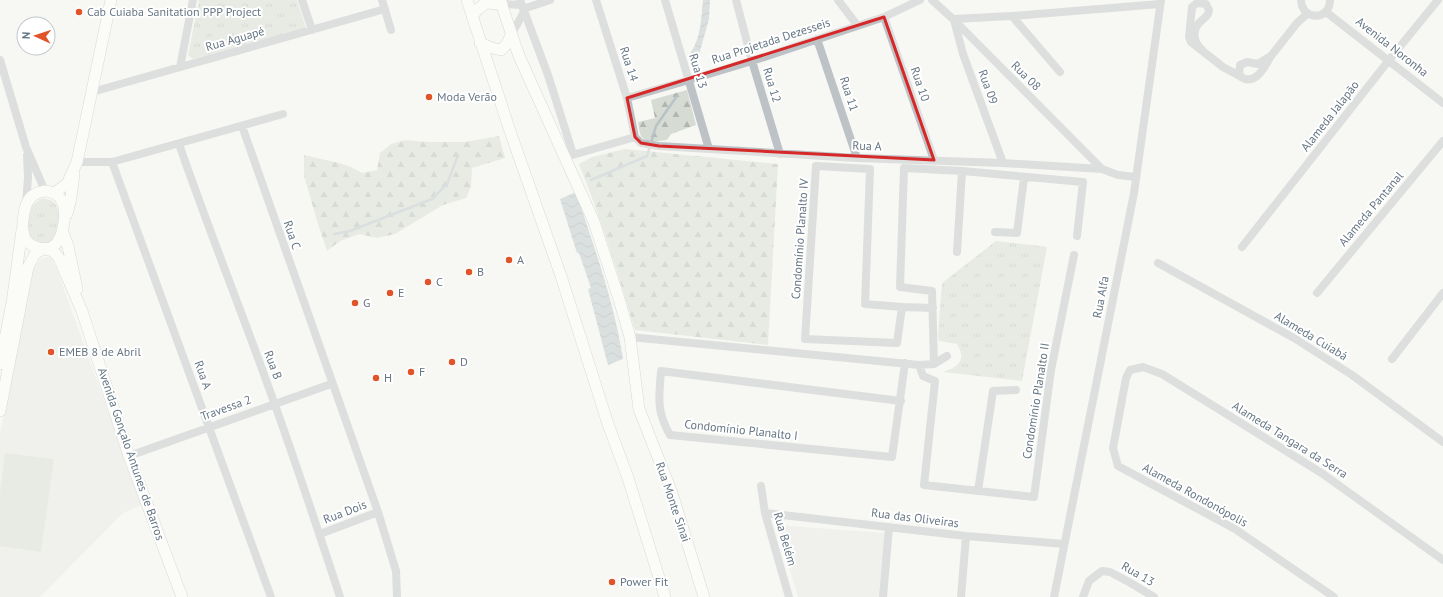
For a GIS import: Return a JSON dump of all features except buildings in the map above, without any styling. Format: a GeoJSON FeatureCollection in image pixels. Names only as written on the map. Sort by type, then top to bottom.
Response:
{"type":"FeatureCollection","features":[{"type":"Feature","properties":{"kind":"main road"},"geometry":{"type":"LineString","coordinates":[[64,220],[70,206],[76,165],[111,0]]}},
{"type":"Feature","properties":{"kind":"main road"},"geometry":{"type":"LineString","coordinates":[[467,0],[480,43],[561,276],[608,424],[628,478],[665,597]]}},
{"type":"Feature","properties":{"kind":"main road"},"geometry":{"type":"LineString","coordinates":[[472,16],[485,3],[502,1],[511,35],[507,44],[501,50],[480,43]]}},
{"type":"Feature","properties":{"kind":"main road","name":"Rua Monte Sinai"},"geometry":{"type":"LineString","coordinates":[[511,35],[569,156],[594,222],[630,336],[639,409],[672,493],[704,597]]}},
{"type":"Feature","properties":{"kind":"main road"},"geometry":{"type":"LineString","coordinates":[[0,364],[12,303],[26,204],[34,195],[50,192],[67,184],[76,165]]}},
{"type":"Feature","properties":{"kind":"main road"},"geometry":{"type":"LineString","coordinates":[[0,411],[28,267],[35,254],[56,244],[63,234],[64,205],[60,198],[50,192]]}},
{"type":"Feature","properties":{"kind":"main road"},"geometry":{"type":"LineString","coordinates":[[22,226],[23,234],[27,242],[34,247],[43,249]]}},
{"type":"Feature","properties":{"kind":"main road","name":"Avenida Gonçalo Antunes de Barros"},"geometry":{"type":"LineString","coordinates":[[63,234],[71,258],[82,311]]}},
{"type":"Feature","properties":{"kind":"main road","name":"Avenida Gonçalo Antunes de Barros"},"geometry":{"type":"LineString","coordinates":[[43,249],[53,251],[59,258],[82,311],[129,456],[182,597]]}},
{"type":"Feature","properties":{"kind":"street"},"geometry":{"type":"LineString","coordinates":[[180,67],[193,0]]}},
{"type":"Feature","properties":{"kind":"street"},"geometry":{"type":"LineString","coordinates":[[302,0],[312,30]]}},
{"type":"Feature","properties":{"kind":"street"},"geometry":{"type":"LineString","coordinates":[[382,0],[392,30]]}},
{"type":"Feature","properties":{"kind":"street"},"geometry":{"type":"LineString","coordinates":[[502,1],[522,7],[550,0]]}},
{"type":"Feature","properties":{"kind":"street","name":"Rua 14"},"geometry":{"type":"LineString","coordinates":[[596,0],[627,98],[635,137]]}},
{"type":"Feature","properties":{"kind":"street","name":"Rua 13"},"geometry":{"type":"LineString","coordinates":[[665,0],[709,149]]}},
{"type":"Feature","properties":{"kind":"street","name":"Rua 12"},"geometry":{"type":"LineString","coordinates":[[736,0],[752,61],[780,154]]}},
{"type":"Feature","properties":{"kind":"street"},"geometry":{"type":"LineString","coordinates":[[838,0],[857,25]]}},
{"type":"Feature","properties":{"kind":"street","name":"Rua Projetada Dezesseis"},"geometry":{"type":"LineString","coordinates":[[627,98],[752,61],[817,38],[884,17],[920,0]]}},
{"type":"Feature","properties":{"kind":"street","name":"Rua 08"},"geometry":{"type":"LineString","coordinates":[[932,0],[953,19],[1102,169]]}},
{"type":"Feature","properties":{"kind":"street"},"geometry":{"type":"LineString","coordinates":[[1301,0],[1302,6],[1307,14],[1317,16],[1326,12],[1329,8],[1330,0]]}},
{"type":"Feature","properties":{"kind":"street","name":"Alameda Jalapão"},"geometry":{"type":"LineString","coordinates":[[1242,247],[1438,0]]}},
{"type":"Feature","properties":{"kind":"street"},"geometry":{"type":"LineString","coordinates":[[953,19],[1012,16],[1160,2]]}},
{"type":"Feature","properties":{"kind":"street","name":"Rua Alfa"},"geometry":{"type":"LineString","coordinates":[[1054,597],[1136,177],[1160,2]]}},
{"type":"Feature","properties":{"kind":"street"},"geometry":{"type":"LineString","coordinates":[[1204,52],[1195,42],[1194,37],[1197,26],[1208,14],[1208,7],[1206,4],[1201,2],[1197,3],[1192,7],[1189,37],[1193,45],[1223,67],[1248,80],[1256,77],[1297,23],[1307,14]]}},
{"type":"Feature","properties":{"kind":"street"},"geometry":{"type":"LineString","coordinates":[[511,35],[522,7]]}},
{"type":"Feature","properties":{"kind":"street"},"geometry":{"type":"LineString","coordinates":[[522,7],[548,75],[569,156],[635,137]]}},
{"type":"Feature","properties":{"kind":"street","name":"Rua Aguapé"},"geometry":{"type":"LineString","coordinates":[[92,92],[385,9]]}},
{"type":"Feature","properties":{"kind":"street","name":"Avenida Noronha"},"geometry":{"type":"LineString","coordinates":[[1326,12],[1443,103]]}},
{"type":"Feature","properties":{"kind":"street"},"geometry":{"type":"LineString","coordinates":[[1012,16],[1060,72]]}},
{"type":"Feature","properties":{"kind":"street","name":"Rua 10"},"geometry":{"type":"LineString","coordinates":[[884,17],[934,160]]}},
{"type":"Feature","properties":{"kind":"street","name":"Rua 09"},"geometry":{"type":"LineString","coordinates":[[953,19],[963,54],[1003,163]]}},
{"type":"Feature","properties":{"kind":"street","name":"Rua 11"},"geometry":{"type":"LineString","coordinates":[[817,38],[857,158]]}},
{"type":"Feature","properties":{"kind":"street"},"geometry":{"type":"LineString","coordinates":[[1223,67],[1232,68],[1247,62],[1258,64],[1271,56]]}},
{"type":"Feature","properties":{"kind":"street"},"geometry":{"type":"LineString","coordinates":[[0,60],[26,146],[50,192]]}},
{"type":"Feature","properties":{"kind":"street"},"geometry":{"type":"LineString","coordinates":[[1240,65],[1239,73],[1241,77]]}},
{"type":"Feature","properties":{"kind":"street"},"geometry":{"type":"LineString","coordinates":[[76,165],[112,162],[283,114]]}},
{"type":"Feature","properties":{"kind":"street","name":"Rua C"},"geometry":{"type":"LineString","coordinates":[[242,126],[378,512],[396,570],[397,597]]}},
{"type":"Feature","properties":{"kind":"street","name":"Rua A"},"geometry":{"type":"LineString","coordinates":[[635,137],[641,143],[659,146],[857,158],[1003,163],[1102,169]]}},
{"type":"Feature","properties":{"kind":"street","name":"Alameda Pantanal"},"geometry":{"type":"LineString","coordinates":[[1317,293],[1443,141]]}},
{"type":"Feature","properties":{"kind":"street","name":"Rua B"},"geometry":{"type":"LineString","coordinates":[[179,144],[275,404],[340,597]]}},
{"type":"Feature","properties":{"kind":"street"},"geometry":{"type":"LineString","coordinates":[[26,146],[28,178],[26,204]]}},
{"type":"Feature","properties":{"kind":"street","name":"Rua A"},"geometry":{"type":"LineString","coordinates":[[112,162],[271,597]]}},
{"type":"Feature","properties":{"kind":"street","name":"Condomínio Planalto IV"},"geometry":{"type":"LineString","coordinates":[[902,307],[898,343],[805,339],[816,166],[870,168],[865,304],[933,308]]}},
{"type":"Feature","properties":{"kind":"street"},"geometry":{"type":"LineString","coordinates":[[934,364],[932,291],[900,287],[904,168],[962,171],[1024,178],[1083,182],[1077,236]]}},
{"type":"Feature","properties":{"kind":"street"},"geometry":{"type":"LineString","coordinates":[[1102,169],[1118,175],[1136,177]]}},
{"type":"Feature","properties":{"kind":"street"},"geometry":{"type":"LineString","coordinates":[[957,252],[962,171]]}},
{"type":"Feature","properties":{"kind":"street"},"geometry":{"type":"LineString","coordinates":[[995,232],[1017,233],[1024,178]]}},
{"type":"Feature","properties":{"kind":"street","name":"Condomínio Planalto II"},"geometry":{"type":"LineString","coordinates":[[919,365],[922,376],[935,380],[924,485],[1034,497],[1051,370],[1074,255]]}},
{"type":"Feature","properties":{"kind":"street","name":"Alameda Cuiabá"},"geometry":{"type":"LineString","coordinates":[[1158,263],[1294,338],[1352,375],[1443,442]]}},
{"type":"Feature","properties":{"kind":"street"},"geometry":{"type":"LineString","coordinates":[[1392,359],[1443,293]]}},
{"type":"Feature","properties":{"kind":"street"},"geometry":{"type":"LineString","coordinates":[[630,336],[919,365],[934,364],[947,356]]}},
{"type":"Feature","properties":{"kind":"street","name":"Condomínio Planalto I"},"geometry":{"type":"LineString","coordinates":[[900,401],[661,372],[659,409],[663,423],[670,435],[892,457],[900,401],[905,363]]}},
{"type":"Feature","properties":{"kind":"street","name":"Alameda Tangara da Serra"},"geometry":{"type":"LineString","coordinates":[[1126,378],[1130,370],[1143,367],[1162,374],[1323,474],[1441,557]]}},
{"type":"Feature","properties":{"kind":"street","name":"Alameda Rondonópolis"},"geometry":{"type":"LineString","coordinates":[[1126,378],[1113,448],[1118,466],[1235,529],[1334,597]]}},
{"type":"Feature","properties":{"kind":"street","name":"Travessa 2"},"geometry":{"type":"LineString","coordinates":[[129,456],[332,384]]}},
{"type":"Feature","properties":{"kind":"street","name":"Condomínio Planalto II"},"geometry":{"type":"LineString","coordinates":[[978,491],[993,391],[1016,390]]}},
{"type":"Feature","properties":{"kind":"street","name":"Rua Belém"},"geometry":{"type":"LineString","coordinates":[[761,486],[764,513],[790,597]]}},
{"type":"Feature","properties":{"kind":"street","name":"Rua Dois"},"geometry":{"type":"LineString","coordinates":[[320,534],[378,512]]}},
{"type":"Feature","properties":{"kind":"street","name":"Rua das Oliveiras"},"geometry":{"type":"LineString","coordinates":[[764,513],[966,536],[1064,544]]}},
{"type":"Feature","properties":{"kind":"street"},"geometry":{"type":"LineString","coordinates":[[883,597],[889,527]]}},
{"type":"Feature","properties":{"kind":"street"},"geometry":{"type":"LineString","coordinates":[[960,597],[966,536]]}},
{"type":"Feature","properties":{"kind":"street","name":"Rua 13"},"geometry":{"type":"LineString","coordinates":[[1083,597],[1089,581],[1102,571],[1110,572],[1154,597]]}},
{"type":"Feature","properties":{"kind":"highlighted area"},"geometry":{"type":"Polygon","coordinates":[[[884,17],[934,160],[659,146],[641,143],[635,137],[627,98],[884,17]]]}},
{"type":"Feature","properties":{"kind":"shaded area","name":"EMEB 8 de Abril"},"geometry":{"type":"Polygon","coordinates":[[[45,257],[50,257],[56,267],[142,505],[123,513],[40,597],[0,597],[0,433],[32,271],[40,260],[45,257]]]}},
{"type":"Feature","properties":{"kind":"shaded area"},"geometry":{"type":"Polygon","coordinates":[[[776,525],[886,533],[881,597],[798,597],[776,525]]]}},
{"type":"Feature","properties":{"kind":"green space"},"geometry":{"type":"Polygon","coordinates":[[[199,0],[297,0],[306,28],[193,59],[188,55],[199,0]]]}},
{"type":"Feature","properties":{"kind":"green space"},"geometry":{"type":"Polygon","coordinates":[[[687,90],[696,125],[671,134],[667,140],[653,141],[643,138],[640,134],[638,122],[655,118],[651,100],[687,90]]]}},
{"type":"Feature","properties":{"kind":"green space"},"geometry":{"type":"Polygon","coordinates":[[[499,136],[505,158],[472,168],[471,186],[466,198],[443,205],[395,234],[377,238],[360,234],[340,241],[327,251],[304,176],[304,155],[339,163],[362,173],[377,170],[380,153],[391,144],[405,140],[428,142],[465,142],[499,136]]]}},
{"type":"Feature","properties":{"kind":"green space"},"geometry":{"type":"Polygon","coordinates":[[[625,149],[778,164],[768,345],[635,330],[602,225],[579,164],[592,157],[625,149]]]}},
{"type":"Feature","properties":{"kind":"green space"},"geometry":{"type":"Polygon","coordinates":[[[41,199],[50,200],[56,205],[59,213],[57,231],[48,243],[43,245],[32,239],[28,235],[27,231],[31,209],[41,199]]]}},
{"type":"Feature","properties":{"kind":"green space"},"geometry":{"type":"Polygon","coordinates":[[[996,241],[1047,247],[1022,381],[943,372],[957,365],[961,359],[961,355],[957,344],[939,341],[938,336],[942,283],[996,241]]]}},
{"type":"Feature","properties":{"kind":"green space"},"geometry":{"type":"Polygon","coordinates":[[[5,453],[54,459],[41,552],[0,546],[0,493],[5,453]]]}},
{"type":"Feature","properties":{"kind":"water"},"geometry":{"type":"Polygon","coordinates":[[[703,0],[710,0],[709,19],[694,66],[690,54],[694,48],[698,35],[703,0]]]}},
{"type":"Feature","properties":{"kind":"water"},"geometry":{"type":"Polygon","coordinates":[[[576,192],[603,274],[619,337],[623,359],[608,365],[588,289],[591,288],[579,253],[577,253],[560,199],[576,192]]]}},
{"type":"Feature","properties":{"kind":"waterway"},"geometry":{"type":"LineString","coordinates":[[591,180],[647,156],[656,126],[677,96]]}},
{"type":"Feature","properties":{"kind":"waterway"},"geometry":{"type":"LineString","coordinates":[[334,234],[350,231],[432,199],[447,184],[457,158]]}},
{"type":"Feature","properties":{"kind":"place","name":"Cab Cuiaba Sanitation PPP Project"},"geometry":{"type":"Point","coordinates":[79,12]}},
{"type":"Feature","properties":{"kind":"place","name":"Moda Verão"},"geometry":{"type":"Point","coordinates":[429,97]}},
{"type":"Feature","properties":{"kind":"place","name":"A"},"geometry":{"type":"Point","coordinates":[509,260]}},
{"type":"Feature","properties":{"kind":"place","name":"B"},"geometry":{"type":"Point","coordinates":[469,272]}},
{"type":"Feature","properties":{"kind":"place","name":"C"},"geometry":{"type":"Point","coordinates":[428,282]}},
{"type":"Feature","properties":{"kind":"place","name":"E"},"geometry":{"type":"Point","coordinates":[390,293]}},
{"type":"Feature","properties":{"kind":"place","name":"G"},"geometry":{"type":"Point","coordinates":[355,303]}},
{"type":"Feature","properties":{"kind":"place","name":"EMEB 8 de Abril"},"geometry":{"type":"Point","coordinates":[51,352]}},
{"type":"Feature","properties":{"kind":"place","name":"D"},"geometry":{"type":"Point","coordinates":[452,362]}},
{"type":"Feature","properties":{"kind":"place","name":"F"},"geometry":{"type":"Point","coordinates":[411,372]}},
{"type":"Feature","properties":{"kind":"place","name":"H"},"geometry":{"type":"Point","coordinates":[376,378]}},
{"type":"Feature","properties":{"kind":"place","name":"Power Fit"},"geometry":{"type":"Point","coordinates":[612,582]}}]}
